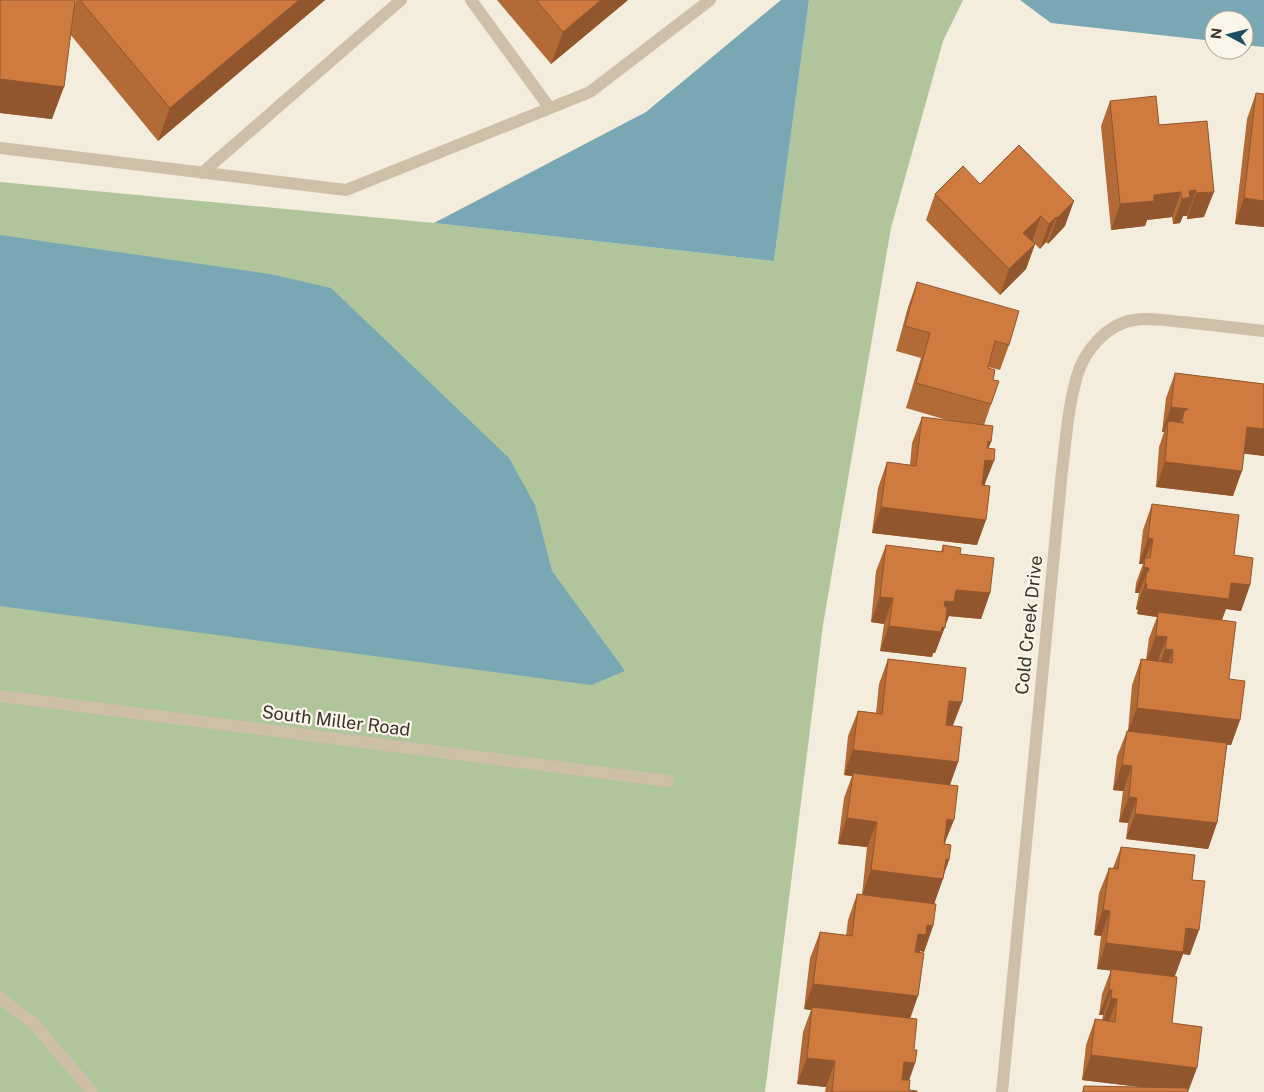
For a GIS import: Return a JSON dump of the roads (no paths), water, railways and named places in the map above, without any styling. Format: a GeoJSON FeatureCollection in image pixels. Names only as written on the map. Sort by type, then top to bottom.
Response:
{"type":"FeatureCollection","features":[{"type":"Feature","properties":{"kind":"street"},"geometry":{"type":"LineString","coordinates":[[202,173],[401,0]]}},
{"type":"Feature","properties":{"kind":"street"},"geometry":{"type":"LineString","coordinates":[[471,0],[549,107]]}},
{"type":"Feature","properties":{"kind":"street"},"geometry":{"type":"LineString","coordinates":[[0,148],[346,190],[590,92],[710,0]]}},
{"type":"Feature","properties":{"kind":"street","name":"Cold Creek Drive"},"geometry":{"type":"LineString","coordinates":[[1002,1092],[1062,471],[1070,409],[1077,375],[1092,346],[1118,325],[1133,320],[1154,319],[1264,331]]}},
{"type":"Feature","properties":{"kind":"street","name":"South Miller Road"},"geometry":{"type":"LineString","coordinates":[[0,696],[668,781]]}},
{"type":"Feature","properties":{"kind":"street"},"geometry":{"type":"LineString","coordinates":[[0,998],[34,1024],[92,1092]]}},
{"type":"Feature","properties":{"kind":"water"},"geometry":{"type":"Polygon","coordinates":[[[781,0],[809,0],[774,261],[434,223],[646,112],[781,0]]]}},
{"type":"Feature","properties":{"kind":"water"},"geometry":{"type":"Polygon","coordinates":[[[1020,0],[1264,0],[1264,47],[1254,46],[1254,10],[1204,10],[1204,40],[1051,23],[1020,0]]]}},
{"type":"Feature","properties":{"kind":"water"},"geometry":{"type":"Polygon","coordinates":[[[0,235],[270,274],[331,288],[509,458],[535,505],[552,571],[625,671],[591,685],[0,606],[0,235]]]}}]}
